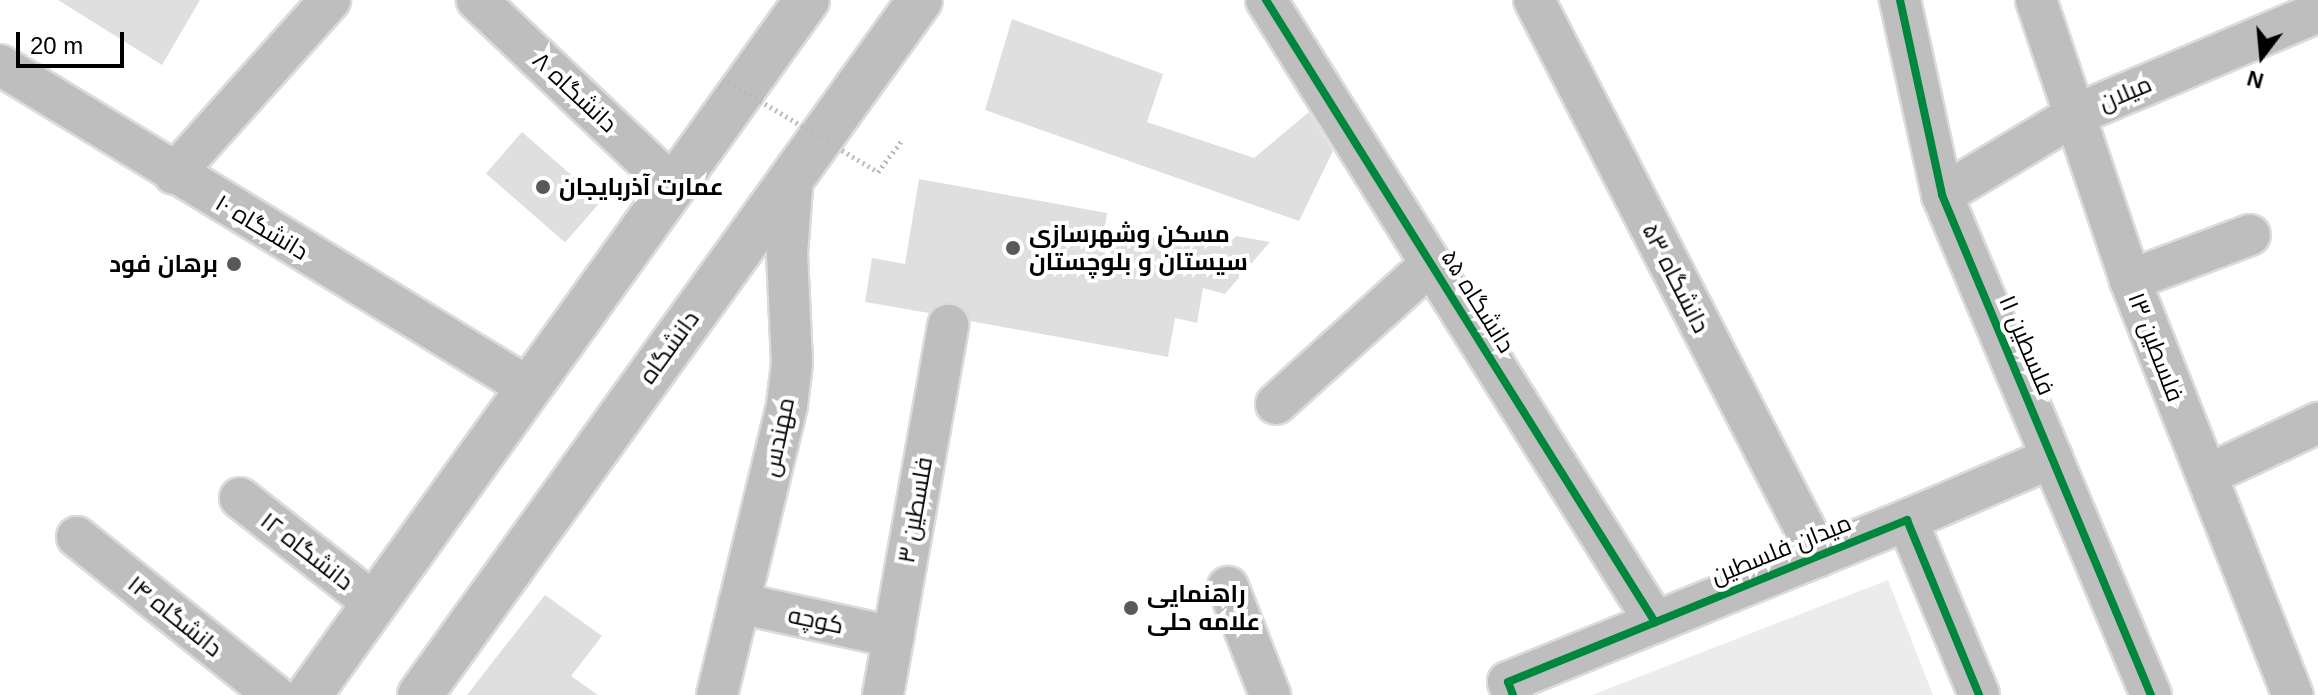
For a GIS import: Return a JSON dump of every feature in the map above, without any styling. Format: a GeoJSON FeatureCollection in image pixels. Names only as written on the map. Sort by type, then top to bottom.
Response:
{"type":"FeatureCollection","features":[{"type":"Feature","properties":{"kind":"main road"},"geometry":{"type":"LineString","coordinates":[[309,695],[526,386],[807,0]]}},
{"type":"Feature","properties":{"kind":"main road","name":"دانشگاه"},"geometry":{"type":"LineString","coordinates":[[420,695],[920,0]]}},
{"type":"Feature","properties":{"kind":"street"},"geometry":{"type":"LineString","coordinates":[[174,174],[330,0]]}},
{"type":"Feature","properties":{"kind":"street","name":"دانشگاه ۸"},"geometry":{"type":"LineString","coordinates":[[477,0],[672,185]]}},
{"type":"Feature","properties":{"kind":"street","name":"دانشگاه ۵۵"},"geometry":{"type":"LineString","coordinates":[[1266,0],[1655,622]]}},
{"type":"Feature","properties":{"kind":"street","name":"دانشگاه ۵۳"},"geometry":{"type":"LineString","coordinates":[[1534,0],[1819,556]]}},
{"type":"Feature","properties":{"kind":"street","name":"فلسطین ۱۱"},"geometry":{"type":"LineString","coordinates":[[1900,0],[1942,195],[2151,695]]}},
{"type":"Feature","properties":{"kind":"street","name":"فلسطین ۱۳"},"geometry":{"type":"LineString","coordinates":[[2036,0],[2077,114],[2130,280],[2294,689]]}},
{"type":"Feature","properties":{"kind":"street","name":"میلان"},"geometry":{"type":"LineString","coordinates":[[1942,195],[2077,114],[2299,11]]}},
{"type":"Feature","properties":{"kind":"street","name":"دانشگاه ۱۰"},"geometry":{"type":"LineString","coordinates":[[0,65],[174,174],[526,386]]}},
{"type":"Feature","properties":{"kind":"street","name":"مهندس"},"geometry":{"type":"LineString","coordinates":[[717,695],[792,363],[787,254],[793,174]]}},
{"type":"Feature","properties":{"kind":"street"},"geometry":{"type":"LineString","coordinates":[[2130,280],[2250,235]]}},
{"type":"Feature","properties":{"kind":"street"},"geometry":{"type":"LineString","coordinates":[[1276,404],[1431,264]]}},
{"type":"Feature","properties":{"kind":"street","name":"فلسطین ۳"},"geometry":{"type":"LineString","coordinates":[[883,695],[948,325]]}},
{"type":"Feature","properties":{"kind":"street"},"geometry":{"type":"LineString","coordinates":[[2207,475],[2318,423]]}},
{"type":"Feature","properties":{"kind":"street","name":"میدان فلسطین"},"geometry":{"type":"LineString","coordinates":[[1499,691],[1655,622],[2052,458]]}},
{"type":"Feature","properties":{"kind":"street","name":"دانشگاه ۱۲"},"geometry":{"type":"LineString","coordinates":[[240,498],[374,603]]}},
{"type":"Feature","properties":{"kind":"street"},"geometry":{"type":"LineString","coordinates":[[1907,520],[1979,695]]}},
{"type":"Feature","properties":{"kind":"street","name":"دانشگاه ۱۴"},"geometry":{"type":"LineString","coordinates":[[77,537],[274,695]]}},
{"type":"Feature","properties":{"kind":"street"},"geometry":{"type":"LineString","coordinates":[[1228,587],[1270,695]]}},
{"type":"Feature","properties":{"kind":"street","name":"کوچه"},"geometry":{"type":"LineString","coordinates":[[739,603],[893,637]]}},
{"type":"Feature","properties":{"kind":"path"},"geometry":{"type":"LineString","coordinates":[[729,82],[878,172],[902,140]]}},
{"type":"Feature","properties":{"kind":"shaded area"},"geometry":{"type":"Polygon","coordinates":[[[1888,580],[1933,695],[1592,695],[1888,580]]]}},
{"type":"Feature","properties":{"kind":"building"},"geometry":{"type":"Polygon","coordinates":[[[58,0],[200,0],[162,65],[58,0]]]}},
{"type":"Feature","properties":{"kind":"building"},"geometry":{"type":"Polygon","coordinates":[[[1012,19],[1163,74],[1147,122],[1254,158],[1309,112],[1333,151],[1299,221],[985,110],[1012,19]]]}},
{"type":"Feature","properties":{"kind":"building","name":"عمارت آذربایجان"},"geometry":{"type":"Polygon","coordinates":[[[522,132],[601,201],[565,242],[486,174],[522,132]]]}},
{"type":"Feature","properties":{"kind":"building","name":"مسکن وشهرسازی سیستان و بلوچستان"},"geometry":{"type":"Polygon","coordinates":[[[919,179],[1107,213],[1105,228],[1192,245],[1197,229],[1270,242],[1225,294],[1203,288],[1197,323],[1175,318],[1168,357],[970,321],[953,303],[939,304],[929,313],[865,302],[872,258],[905,264],[919,179]]]}},
{"type":"Feature","properties":{"kind":"building"},"geometry":{"type":"Polygon","coordinates":[[[545,595],[602,636],[571,676],[598,695],[467,695],[545,595]]]}},
{"type":"Feature","properties":{"kind":"cycle path"},"geometry":{"type":"LineString","coordinates":[[1266,0],[1655,622]]}},
{"type":"Feature","properties":{"kind":"cycle path"},"geometry":{"type":"LineString","coordinates":[[1900,0],[1942,195],[2151,695]]}},
{"type":"Feature","properties":{"kind":"cycle path"},"geometry":{"type":"LineString","coordinates":[[1513,695],[1508,682],[1907,520],[1979,695]]}},
{"type":"Feature","properties":{"kind":"place","name":"عمارت آذربایجان"},"geometry":{"type":"Point","coordinates":[543,187]}},
{"type":"Feature","properties":{"kind":"place","name":"مسکن وشهرسازی سیستان و بلوچستان"},"geometry":{"type":"Point","coordinates":[1013,248]}},
{"type":"Feature","properties":{"kind":"place","name":"برهان فود"},"geometry":{"type":"Point","coordinates":[234,264]}},
{"type":"Feature","properties":{"kind":"place","name":"راهنمایی علامه حلی"},"geometry":{"type":"Point","coordinates":[1131,608]}}]}
